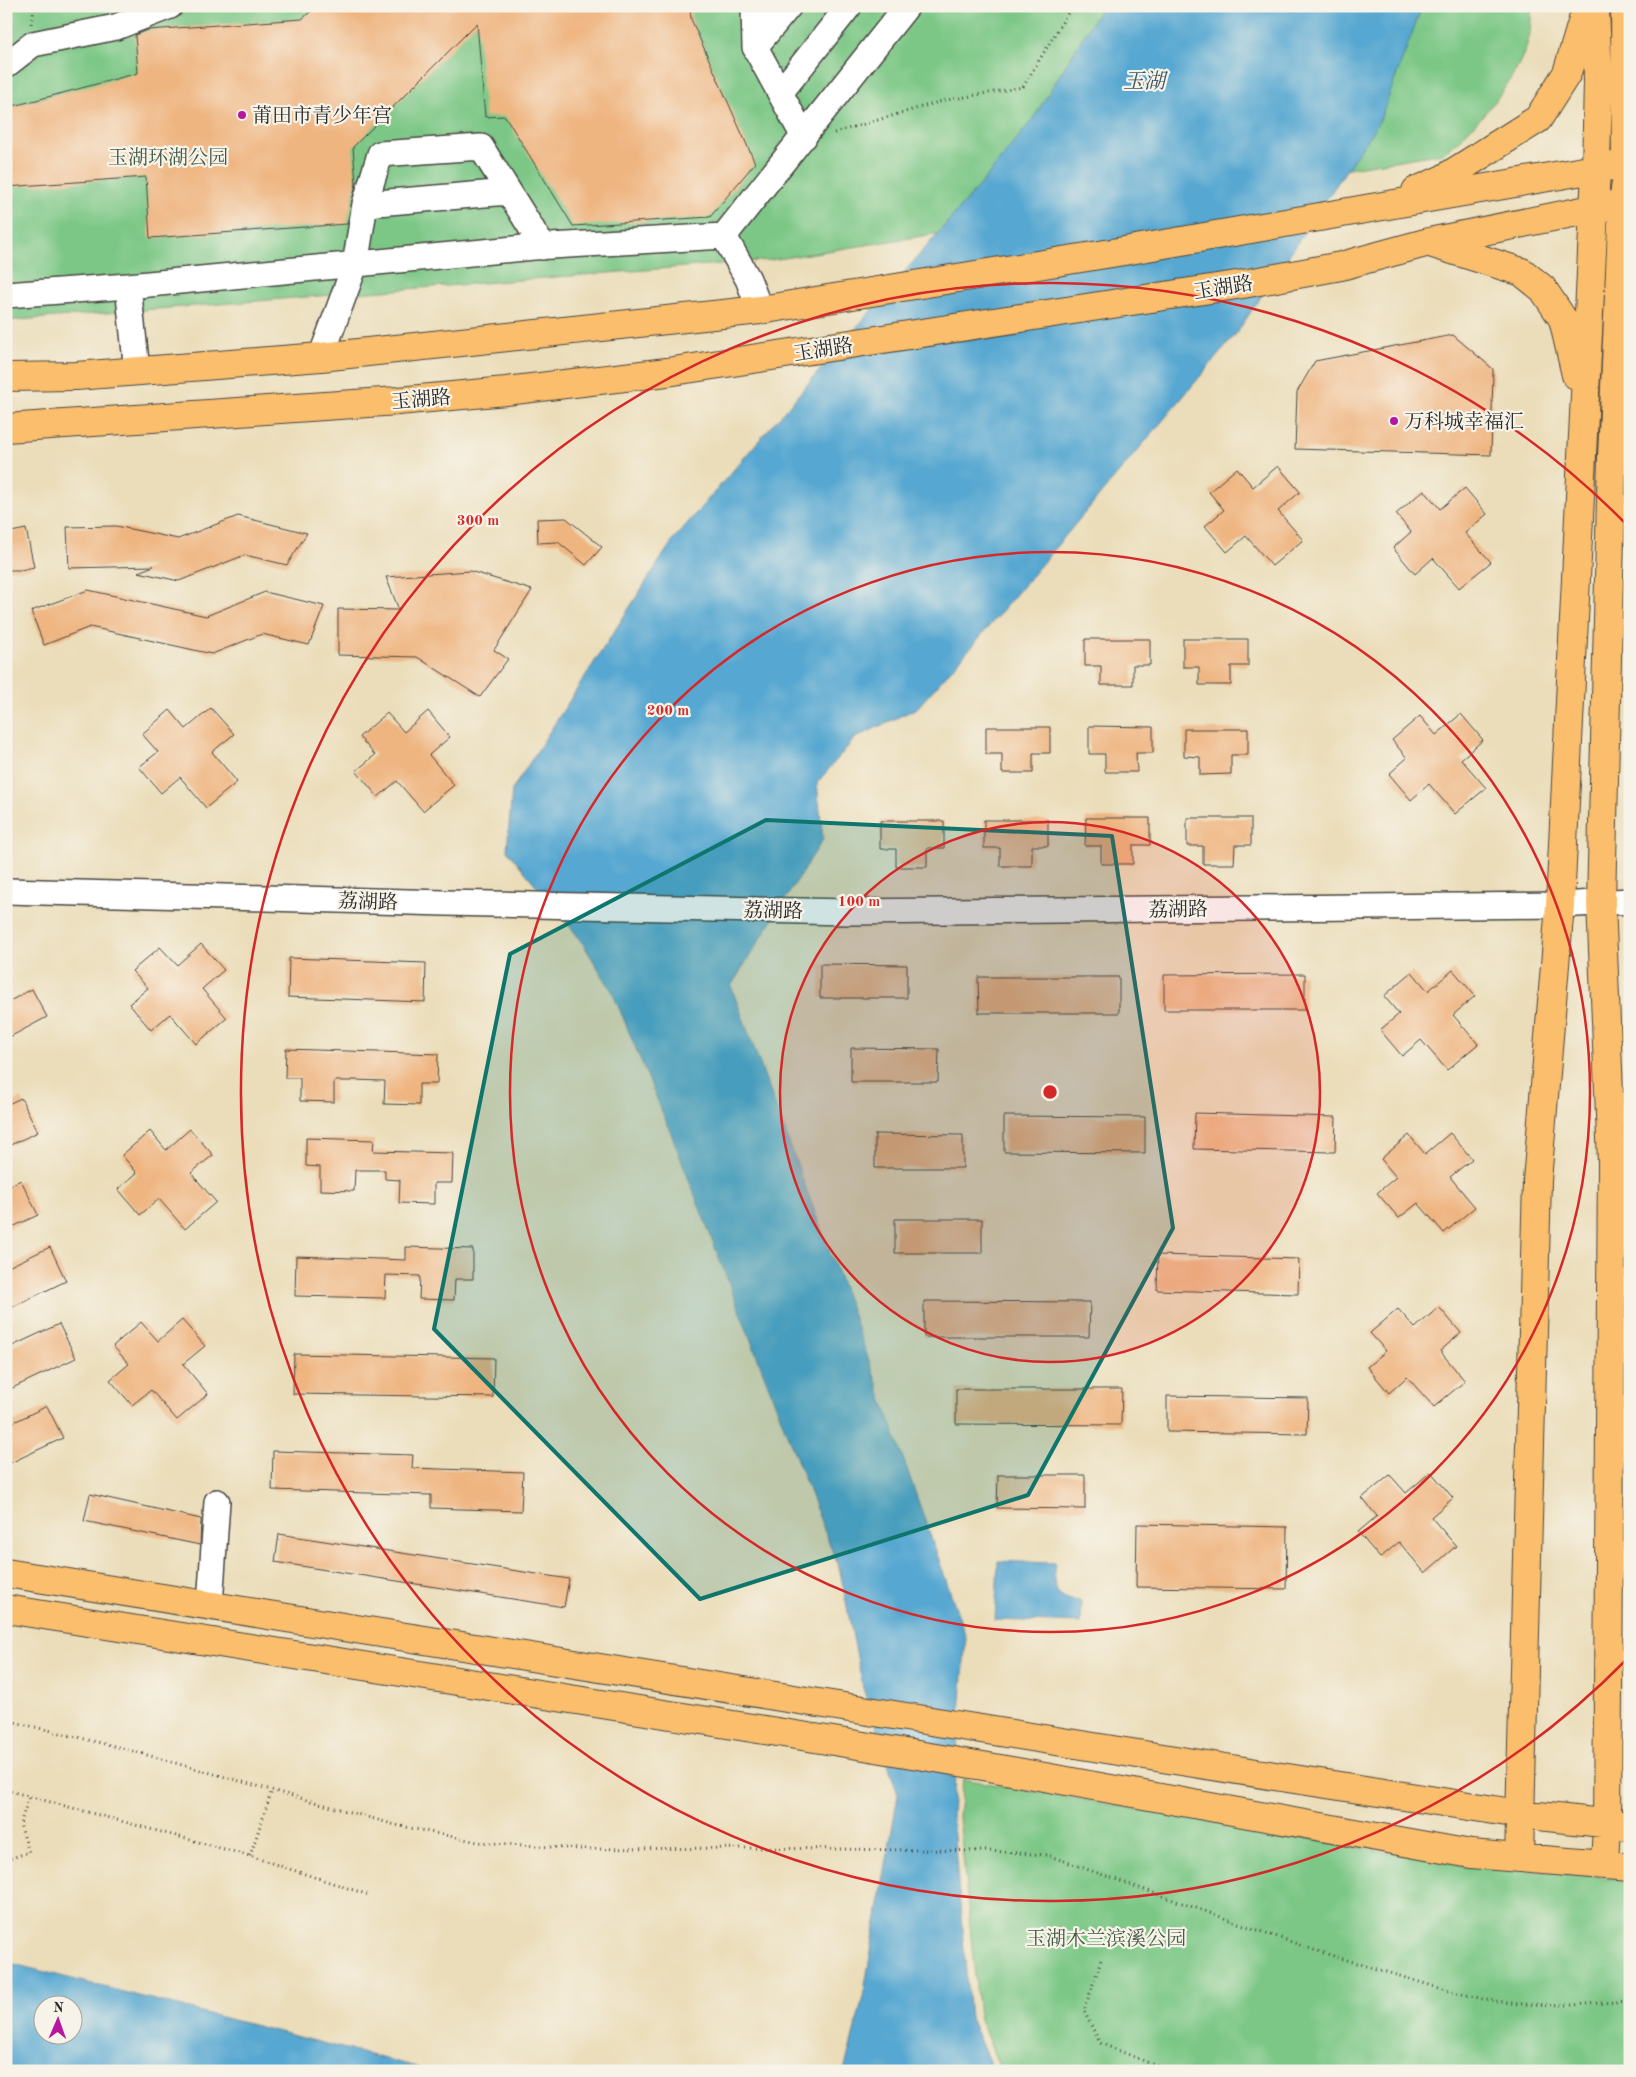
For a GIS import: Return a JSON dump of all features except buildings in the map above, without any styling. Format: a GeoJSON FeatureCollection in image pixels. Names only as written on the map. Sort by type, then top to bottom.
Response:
{"type":"FeatureCollection","features":[{"type":"Feature","properties":{"kind":"main road"},"geometry":{"type":"LineString","coordinates":[[1387,204],[1443,179],[1538,119],[1567,73],[1587,6]]}},
{"type":"Feature","properties":{"kind":"main road"},"geometry":{"type":"LineString","coordinates":[[1519,1858],[1537,1181],[1560,905],[1583,404],[1596,170],[1598,80],[1595,6]]}},
{"type":"Feature","properties":{"kind":"main road"},"geometry":{"type":"LineString","coordinates":[[6,1609],[990,1767],[1471,1854],[1617,1866],[1619,1826],[1612,1163],[1601,903],[1612,456],[1628,150],[1625,6]]}},
{"type":"Feature","properties":{"kind":"main road"},"geometry":{"type":"LineString","coordinates":[[6,377],[76,376],[321,357],[760,310],[1124,251],[1387,204],[1596,170],[1628,150]]}},
{"type":"Feature","properties":{"kind":"main road","name":"玉湖路"},"geometry":{"type":"LineString","coordinates":[[6,428],[296,409],[506,391],[667,372],[1243,284],[1341,266],[1429,242],[1626,201]]}},
{"type":"Feature","properties":{"kind":"main road"},"geometry":{"type":"LineString","coordinates":[[1429,242],[1522,272],[1543,290],[1563,319],[1583,404]]}},
{"type":"Feature","properties":{"kind":"main road"},"geometry":{"type":"LineString","coordinates":[[1612,456],[1630,336]]}},
{"type":"Feature","properties":{"kind":"main road"},"geometry":{"type":"LineString","coordinates":[[6,1573],[1520,1814],[1619,1826]]}},
{"type":"Feature","properties":{"kind":"street"},"geometry":{"type":"LineString","coordinates":[[6,65],[33,44],[116,27],[170,6]]}},
{"type":"Feature","properties":{"kind":"street"},"geometry":{"type":"LineString","coordinates":[[754,6],[755,47],[780,93],[801,140]]}},
{"type":"Feature","properties":{"kind":"street"},"geometry":{"type":"LineString","coordinates":[[755,47],[789,6]]}},
{"type":"Feature","properties":{"kind":"street"},"geometry":{"type":"LineString","coordinates":[[780,93],[849,6]]}},
{"type":"Feature","properties":{"kind":"street"},"geometry":{"type":"LineString","coordinates":[[6,295],[128,286],[542,247],[724,236],[801,140],[902,7]]}},
{"type":"Feature","properties":{"kind":"street"},"geometry":{"type":"LineString","coordinates":[[321,357],[354,265],[365,204],[380,154],[481,147],[542,247]]}},
{"type":"Feature","properties":{"kind":"street"},"geometry":{"type":"LineString","coordinates":[[365,204],[508,192]]}},
{"type":"Feature","properties":{"kind":"street"},"geometry":{"type":"LineString","coordinates":[[724,236],[748,279],[760,310]]}},
{"type":"Feature","properties":{"kind":"street"},"geometry":{"type":"LineString","coordinates":[[128,286],[137,371]]}},
{"type":"Feature","properties":{"kind":"street","name":"荔湖路"},"geometry":{"type":"LineString","coordinates":[[6,891],[847,912],[1560,905],[1630,901]]}},
{"type":"Feature","properties":{"kind":"street"},"geometry":{"type":"LineString","coordinates":[[210,1605],[216,1502]]}},
{"type":"Feature","properties":{"kind":"path"},"geometry":{"type":"LineString","coordinates":[[801,140],[942,101],[1023,87],[1072,6]]}},
{"type":"Feature","properties":{"kind":"path"},"geometry":{"type":"LineString","coordinates":[[6,1720],[122,1748],[396,1824],[478,1842],[581,1849],[989,1851],[1047,1855],[1314,1950],[1475,1997],[1527,2004],[1572,2005],[1630,2001]]}},
{"type":"Feature","properties":{"kind":"path"},"geometry":{"type":"LineString","coordinates":[[6,1790],[250,1856],[369,1895]]}},
{"type":"Feature","properties":{"kind":"path"},"geometry":{"type":"LineString","coordinates":[[250,1856],[272,1790]]}},
{"type":"Feature","properties":{"kind":"path"},"geometry":{"type":"LineString","coordinates":[[6,1860],[29,1852],[20,1824],[29,1797]]}},
{"type":"Feature","properties":{"kind":"path"},"geometry":{"type":"LineString","coordinates":[[1101,1960],[1084,2011],[1100,2043],[1169,2071]]}},
{"type":"Feature","properties":{"kind":"highlighted area"},"geometry":{"type":"Polygon","coordinates":[[[766,820],[1112,836],[1173,1228],[1028,1495],[700,1599],[434,1329],[510,954],[766,820]]]}},
{"type":"Feature","properties":{"kind":"green space","name":"玉湖环湖公园"},"geometry":{"type":"Polygon","coordinates":[[[6,6],[1532,6],[1530,33],[1518,66],[1508,83],[1484,115],[1444,153],[771,260],[6,321],[6,6]]]}},
{"type":"Feature","properties":{"kind":"green space","name":"玉湖木兰滨溪公园"},"geometry":{"type":"Polygon","coordinates":[[[963,1779],[1463,1865],[1630,1879],[1630,2071],[1001,2071],[979,2017],[959,1817],[963,1779]]]}},
{"type":"Feature","properties":{"kind":"water","name":"玉湖"},"geometry":{"type":"Polygon","coordinates":[[[1102,6],[1422,6],[1380,120],[1236,334],[973,645],[917,708],[855,738],[817,783],[823,839],[731,986],[849,1304],[966,1637],[952,1814],[970,2018],[993,2071],[844,2071],[863,1997],[898,1795],[863,1688],[840,1571],[669,1128],[612,991],[580,939],[507,850],[512,790],[673,540],[983,181],[1033,119],[1102,6]]]}},
{"type":"Feature","properties":{"kind":"water"},"geometry":{"type":"Polygon","coordinates":[[[998,1561],[1055,1563],[1055,1585],[1060,1595],[1072,1600],[1081,1601],[1080,1623],[995,1620],[998,1561]]]}},
{"type":"Feature","properties":{"kind":"water"},"geometry":{"type":"Polygon","coordinates":[[[6,1962],[432,2071],[6,2071],[6,1962]]]}},
{"type":"Feature","properties":{"kind":"place","name":"莆田市青少年宫"},"geometry":{"type":"Point","coordinates":[242,115]}},
{"type":"Feature","properties":{"kind":"place","name":"万科城幸福汇"},"geometry":{"type":"Point","coordinates":[1394,421]}}]}
